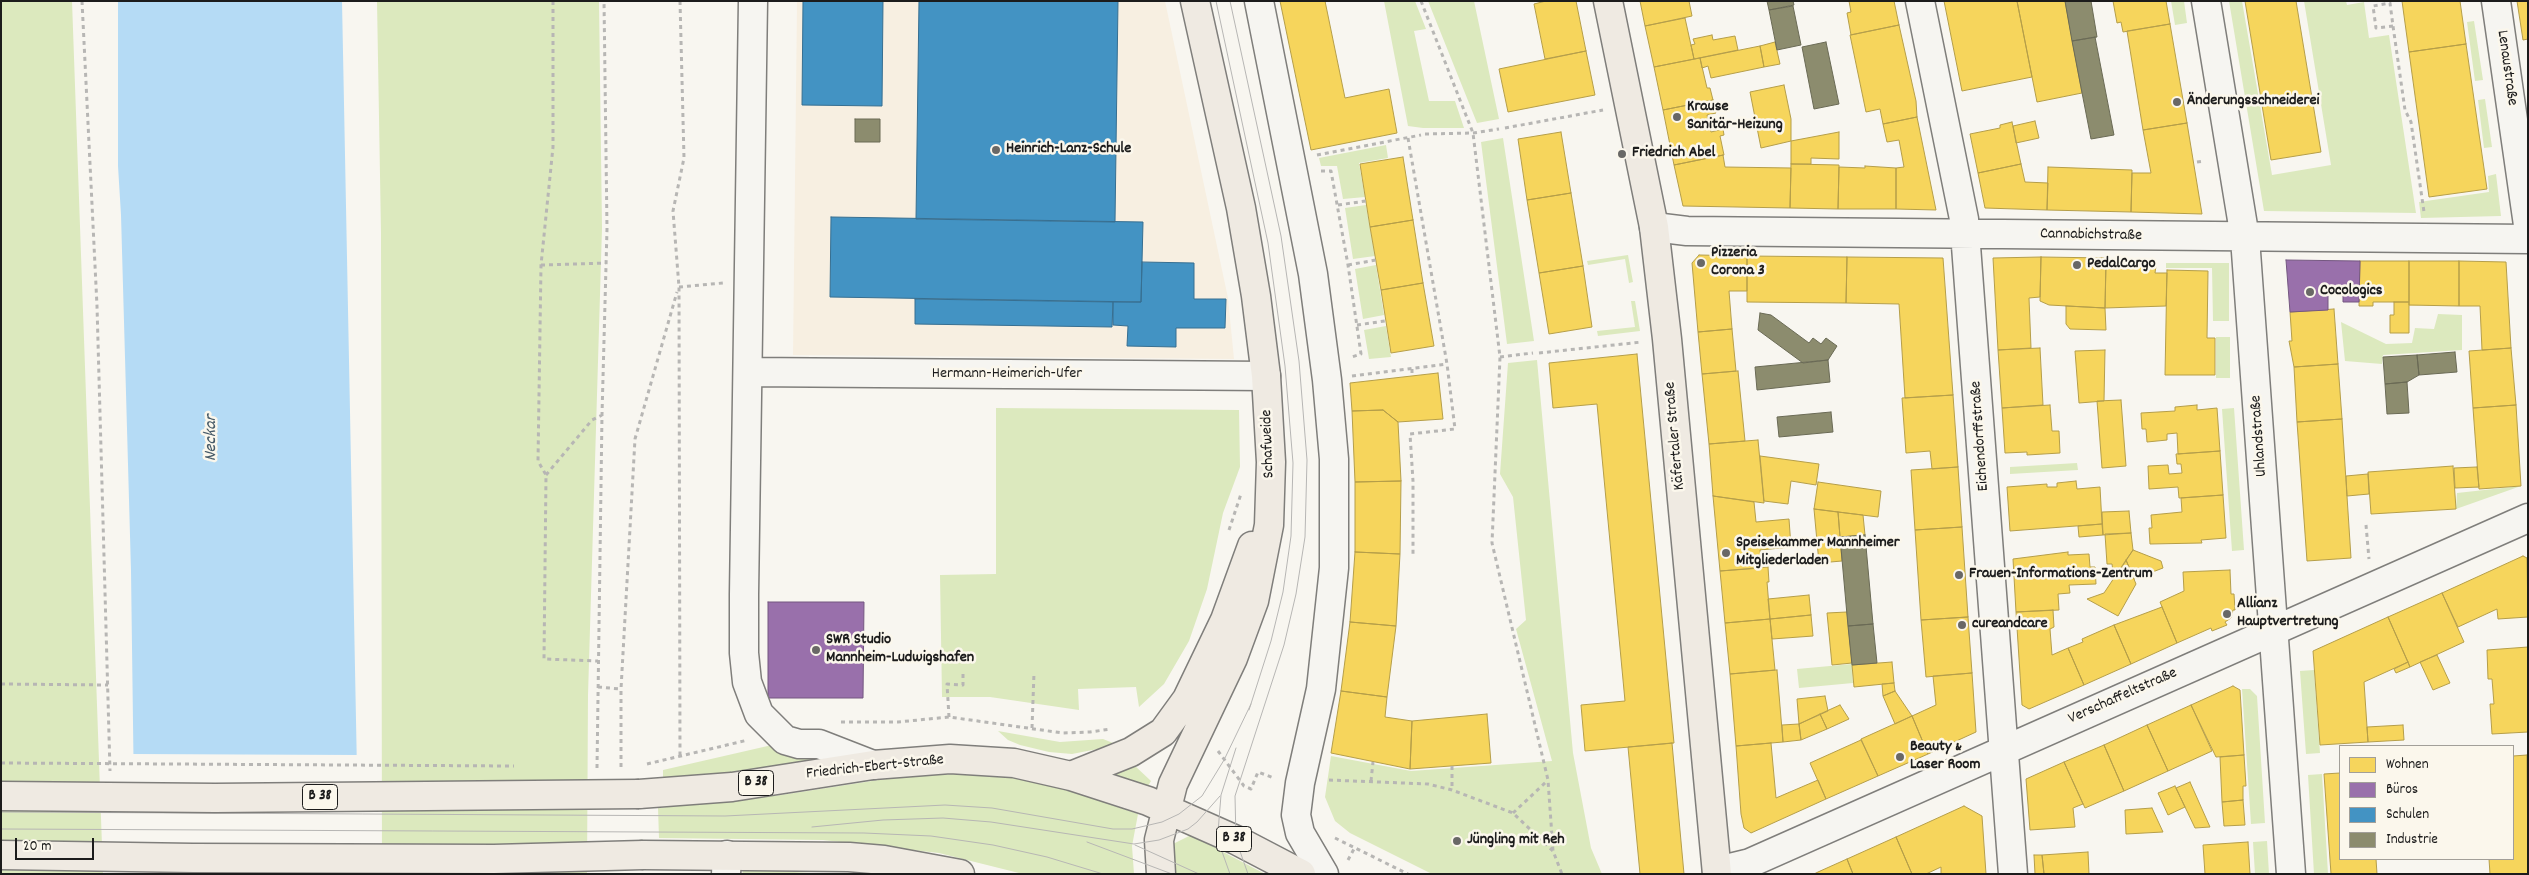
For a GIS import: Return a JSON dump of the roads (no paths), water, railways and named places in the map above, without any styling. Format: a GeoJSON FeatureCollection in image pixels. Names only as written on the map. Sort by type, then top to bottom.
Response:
{"type":"FeatureCollection","features":[{"type":"Feature","properties":{"kind":"main road","name":"Schafweide"},"geometry":{"type":"LineString","coordinates":[[1160,874],[1159,840],[1166,808],[1189,748],[1233,658],[1254,601],[1269,526],[1272,462],[1266,376],[1256,296],[1241,208],[1195,1]]}},
{"type":"Feature","properties":{"kind":"main road","name":"Käfertaler Straße"},"geometry":{"type":"LineString","coordinates":[[1608,1],[1654,227],[1667,339],[1717,872]]}},
{"type":"Feature","properties":{"kind":"main road"},"geometry":{"type":"LineString","coordinates":[[1071,776],[1131,752],[1163,732],[1187,699],[1225,620],[1251,547],[1269,526]]}},
{"type":"Feature","properties":{"kind":"main road","name":"Friedrich-Ebert-Straße"},"geometry":{"type":"LineString","coordinates":[[1,796],[215,798],[630,785],[732,787],[873,765],[950,759],[1014,763],[1071,776],[1166,808],[1301,874]]}},
{"type":"Feature","properties":{"kind":"main road"},"geometry":{"type":"LineString","coordinates":[[1,855],[455,859],[643,855],[726,865],[848,857],[884,860],[960,874]]}},
{"type":"Feature","properties":{"kind":"street"},"geometry":{"type":"LineString","coordinates":[[753,1],[744,621],[744,653],[747,682],[759,714],[771,729],[784,740],[799,744],[819,744],[873,765]]}},
{"type":"Feature","properties":{"kind":"street"},"geometry":{"type":"LineString","coordinates":[[1259,1],[1301,158],[1313,274],[1326,372],[1334,460],[1334,568],[1321,689],[1300,783],[1296,815],[1310,832],[1324,874]]}},
{"type":"Feature","properties":{"kind":"street","name":"Eichendorffstraße"},"geometry":{"type":"LineString","coordinates":[[1920,1],[1966,234],[2012,864]]}},
{"type":"Feature","properties":{"kind":"street","name":"Uhlandstraße"},"geometry":{"type":"LineString","coordinates":[[2206,1],[2245,238],[2291,874]]}},
{"type":"Feature","properties":{"kind":"street","name":"Lenaustraße"},"geometry":{"type":"LineString","coordinates":[[2496,1],[2528,225]]}},
{"type":"Feature","properties":{"kind":"street","name":"Cannabichstraße"},"geometry":{"type":"LineString","coordinates":[[1654,227],[1688,231],[2245,238],[2528,239]]}},
{"type":"Feature","properties":{"kind":"street","name":"Hermann-Heimerich-Ufer"},"geometry":{"type":"LineString","coordinates":[[748,372],[1266,376]]}},
{"type":"Feature","properties":{"kind":"street","name":"Verschaffeltstraße"},"geometry":{"type":"LineString","coordinates":[[1717,872],[1750,863],[2528,518]]}},
{"type":"Feature","properties":{"kind":"water","name":"Neckar"},"geometry":{"type":"Polygon","coordinates":[[[118,1],[342,1],[359,874],[135,874],[131,571],[118,166],[118,1]]]}},
{"type":"Feature","properties":{"kind":"tram line"},"geometry":{"type":"LineString","coordinates":[[1216,1],[1268,243],[1285,366],[1293,463],[1291,536],[1283,592],[1271,641],[1249,710]]}},
{"type":"Feature","properties":{"kind":"tram line"},"geometry":{"type":"LineString","coordinates":[[1230,1],[1281,236],[1299,361],[1307,460],[1305,537],[1296,594],[1284,645],[1235,796],[1236,840],[1248,874]]}},
{"type":"Feature","properties":{"kind":"tram line"},"geometry":{"type":"LineString","coordinates":[[1,812],[725,816],[945,805],[992,808],[1113,829],[1132,829],[1162,822],[1179,814],[1202,796],[1224,760],[1251,704]]}},
{"type":"Feature","properties":{"kind":"tram line"},"geometry":{"type":"LineString","coordinates":[[1230,874],[1220,846],[1218,832],[1221,795],[1236,748]]}},
{"type":"Feature","properties":{"kind":"tram line"},"geometry":{"type":"LineString","coordinates":[[812,827],[883,820],[943,818],[991,822],[1134,844],[1159,840],[1188,829],[1197,822],[1220,796]]}},
{"type":"Feature","properties":{"kind":"tram line"},"geometry":{"type":"LineString","coordinates":[[1,829],[864,833],[931,836],[993,845],[1047,857],[1103,874]]}},
{"type":"Feature","properties":{"kind":"tram line"},"geometry":{"type":"LineString","coordinates":[[1087,842],[1172,874]]}},
{"type":"Feature","properties":{"kind":"tram line"},"geometry":{"type":"LineString","coordinates":[[1135,845],[1199,874]]}},
{"type":"Feature","properties":{"kind":"place","name":"Änderungsschneiderei"},"geometry":{"type":"Point","coordinates":[2177,102]}},
{"type":"Feature","properties":{"kind":"place","name":"Krause Sanitär-Heizung"},"geometry":{"type":"Point","coordinates":[1677,117]}},
{"type":"Feature","properties":{"kind":"place","name":"Heinrich-Lanz-Schule"},"geometry":{"type":"Point","coordinates":[996,150]}},
{"type":"Feature","properties":{"kind":"place","name":"Friedrich Abel"},"geometry":{"type":"Point","coordinates":[1622,154]}},
{"type":"Feature","properties":{"kind":"place","name":"Pizzeria Corona 3"},"geometry":{"type":"Point","coordinates":[1701,263]}},
{"type":"Feature","properties":{"kind":"place","name":"PedalCargo"},"geometry":{"type":"Point","coordinates":[2077,265]}},
{"type":"Feature","properties":{"kind":"place","name":"Cocologics"},"geometry":{"type":"Point","coordinates":[2310,292]}},
{"type":"Feature","properties":{"kind":"place","name":"Speisekammer Mannheimer Mitgliederladen"},"geometry":{"type":"Point","coordinates":[1726,553]}},
{"type":"Feature","properties":{"kind":"place","name":"Frauen-Informations-Zentrum"},"geometry":{"type":"Point","coordinates":[1959,575]}},
{"type":"Feature","properties":{"kind":"place","name":"Allianz Hauptvertretung"},"geometry":{"type":"Point","coordinates":[2227,614]}},
{"type":"Feature","properties":{"kind":"place","name":"cureandcare"},"geometry":{"type":"Point","coordinates":[1962,625]}},
{"type":"Feature","properties":{"kind":"place","name":"SWR Studio Mannheim-Ludwigshafen"},"geometry":{"type":"Point","coordinates":[816,650]}},
{"type":"Feature","properties":{"kind":"place","name":"Beauty & Laser Room"},"geometry":{"type":"Point","coordinates":[1900,757]}},
{"type":"Feature","properties":{"kind":"place","name":"Jüngling mit Reh"},"geometry":{"type":"Point","coordinates":[1457,841]}}]}
